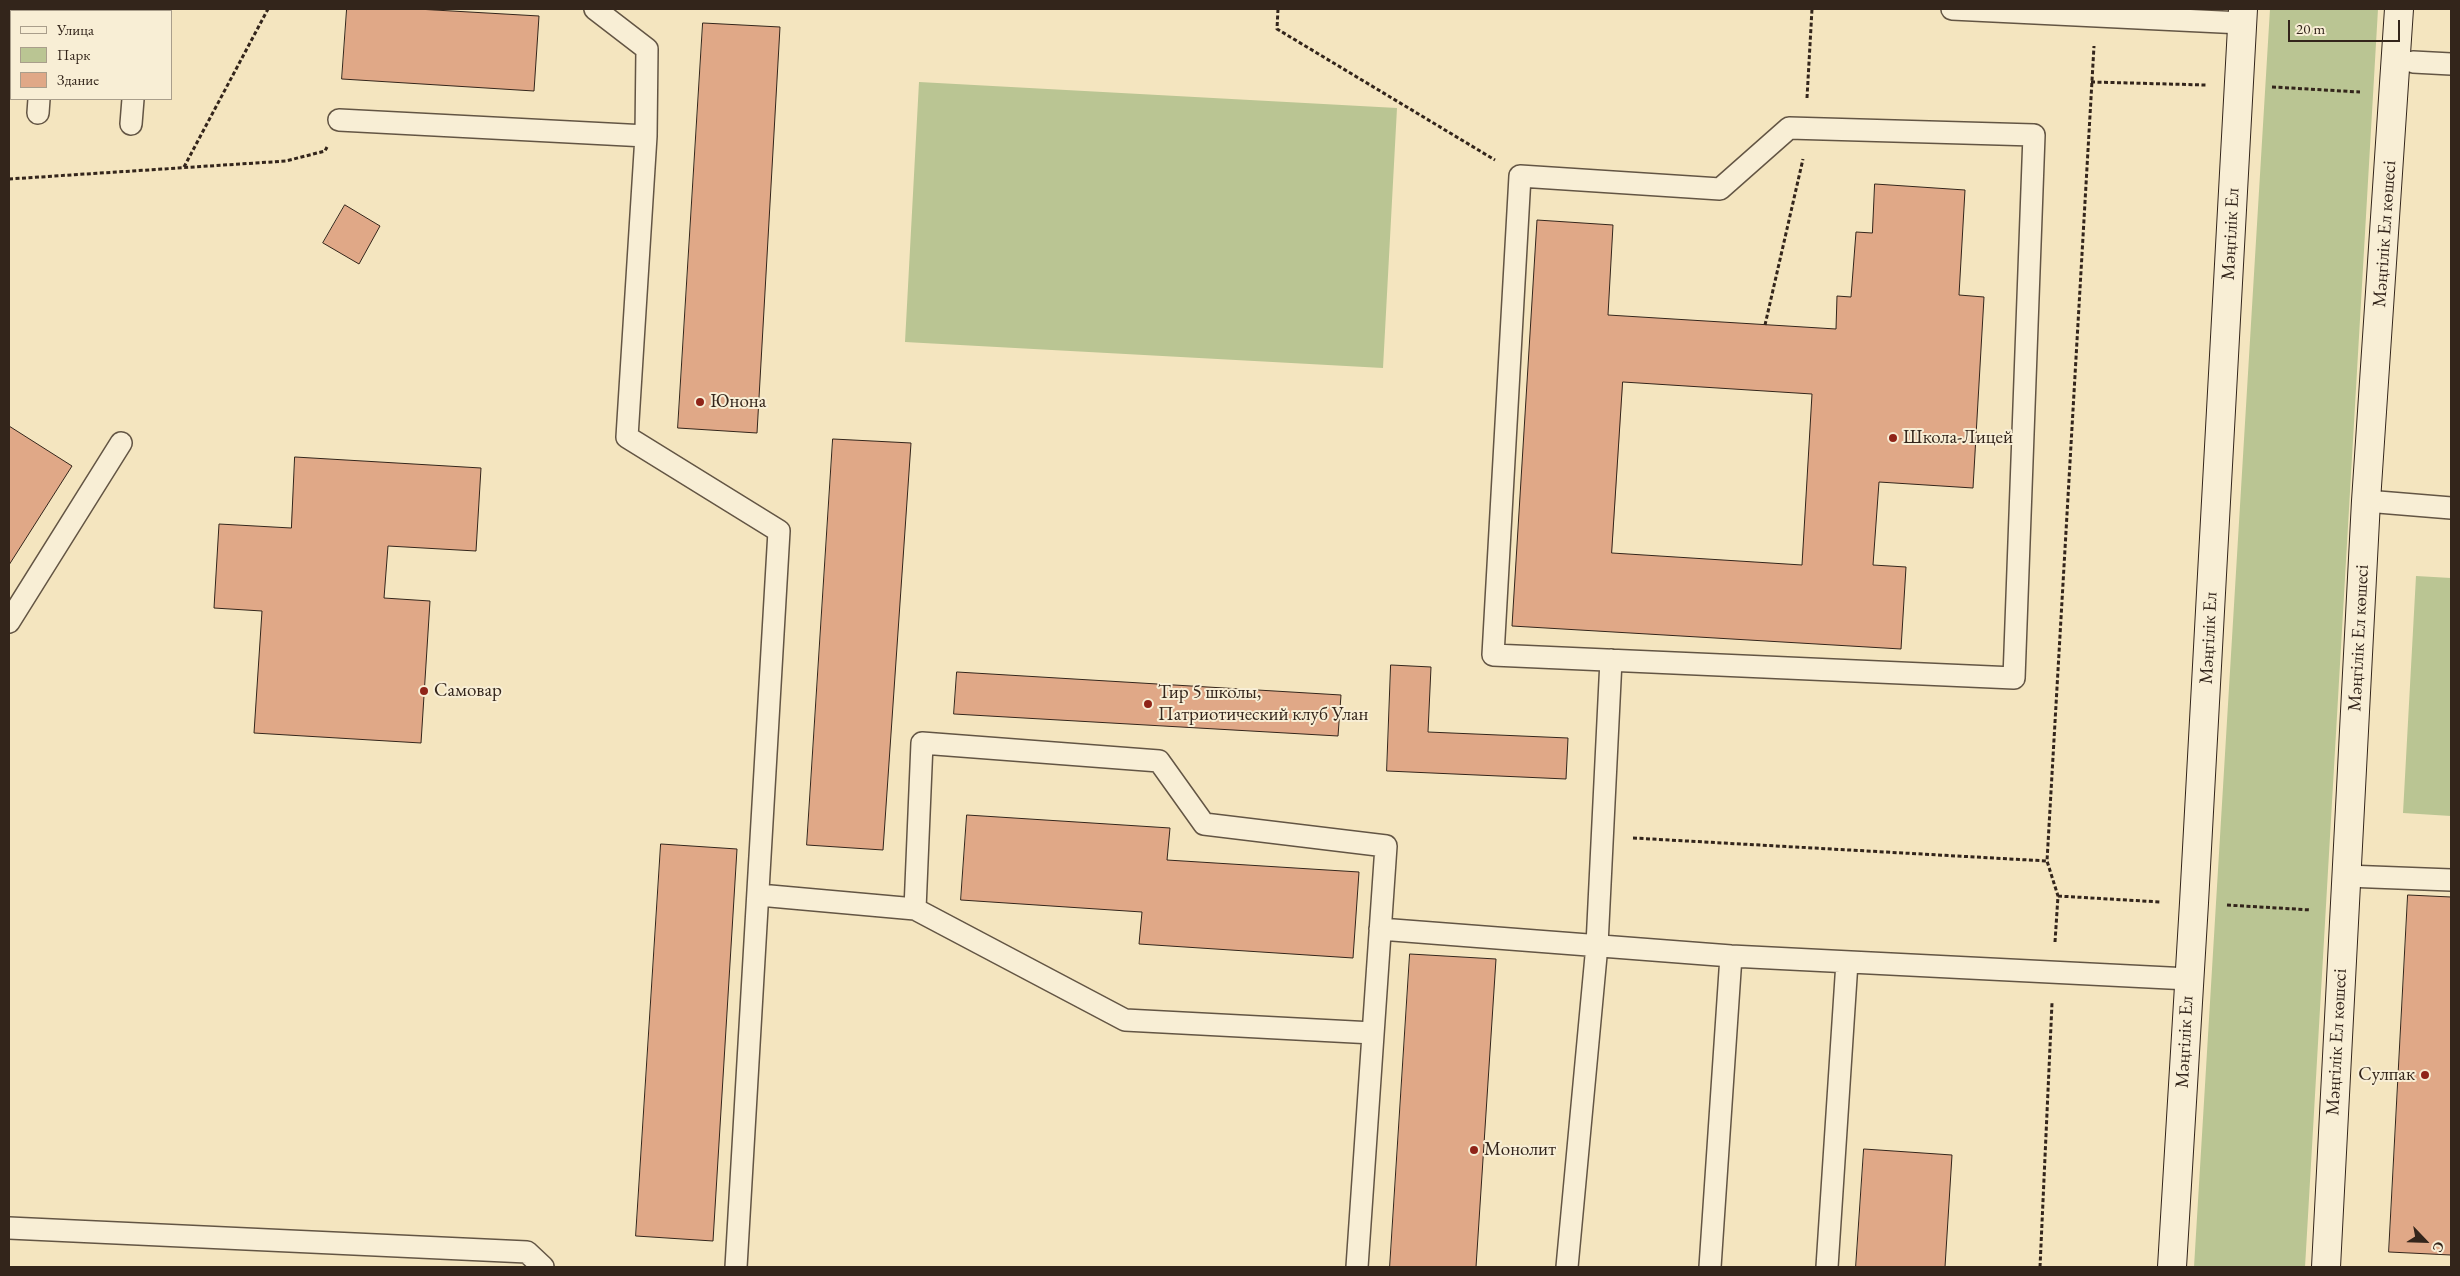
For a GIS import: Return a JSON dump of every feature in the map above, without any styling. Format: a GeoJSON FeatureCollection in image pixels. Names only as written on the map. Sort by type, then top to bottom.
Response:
{"type":"FeatureCollection","features":[{"type":"Feature","properties":{"kind":"street","name":"Мәңгілік Ел көшесі"},"geometry":{"type":"LineString","coordinates":[[2326,1267],[2366,501],[2399,9]]}},
{"type":"Feature","properties":{"kind":"street","name":"Мәңгілік Ел"},"geometry":{"type":"LineString","coordinates":[[2172,1267],[2242,16]]}},
{"type":"Feature","properties":{"kind":"lane"},"geometry":{"type":"LineString","coordinates":[[595,9],[648,49],[646,136],[627,437],[779,531],[736,1267]]}},
{"type":"Feature","properties":{"kind":"lane"},"geometry":{"type":"LineString","coordinates":[[1952,9],[2096,17],[2242,16]]}},
{"type":"Feature","properties":{"kind":"lane"},"geometry":{"type":"LineString","coordinates":[[2413,62],[2451,64]]}},
{"type":"Feature","properties":{"kind":"lane"},"geometry":{"type":"LineString","coordinates":[[131,124],[132,100]]}},
{"type":"Feature","properties":{"kind":"lane"},"geometry":{"type":"LineString","coordinates":[[339,120],[646,136]]}},
{"type":"Feature","properties":{"kind":"lane"},"geometry":{"type":"LineString","coordinates":[[1789,128],[1805,129],[2034,135],[2014,678],[1494,655],[1520,176],[1720,189],[1789,128]]}},
{"type":"Feature","properties":{"kind":"lane"},"geometry":{"type":"LineString","coordinates":[[9,622],[121,443]]}},
{"type":"Feature","properties":{"kind":"lane"},"geometry":{"type":"LineString","coordinates":[[2366,501],[2451,508]]}},
{"type":"Feature","properties":{"kind":"lane"},"geometry":{"type":"LineString","coordinates":[[1567,1267],[1597,945],[1611,660]]}},
{"type":"Feature","properties":{"kind":"lane"},"geometry":{"type":"LineString","coordinates":[[915,909],[922,743],[1159,760],[1204,824],[1386,846],[1357,1267]]}},
{"type":"Feature","properties":{"kind":"lane"},"geometry":{"type":"LineString","coordinates":[[2346,876],[2451,880]]}},
{"type":"Feature","properties":{"kind":"lane"},"geometry":{"type":"LineString","coordinates":[[759,895],[915,909],[1125,1020],[1373,1033]]}},
{"type":"Feature","properties":{"kind":"lane"},"geometry":{"type":"LineString","coordinates":[[1380,929],[1731,956],[2054,974],[2189,979]]}},
{"type":"Feature","properties":{"kind":"lane"},"geometry":{"type":"LineString","coordinates":[[1710,1267],[1731,956]]}},
{"type":"Feature","properties":{"kind":"lane"},"geometry":{"type":"LineString","coordinates":[[1827,1267],[1846,962]]}},
{"type":"Feature","properties":{"kind":"lane"},"geometry":{"type":"LineString","coordinates":[[9,1228],[527,1252],[543,1267]]}},
{"type":"Feature","properties":{"kind":"path"},"geometry":{"type":"LineString","coordinates":[[184,168],[268,9]]}},
{"type":"Feature","properties":{"kind":"path"},"geometry":{"type":"LineString","coordinates":[[1278,9],[1278,29],[1520,176]]}},
{"type":"Feature","properties":{"kind":"path"},"geometry":{"type":"LineString","coordinates":[[1765,325],[1803,159],[1812,9]]}},
{"type":"Feature","properties":{"kind":"path"},"geometry":{"type":"LineString","coordinates":[[2040,1267],[2058,896],[2047,861],[2096,17]]}},
{"type":"Feature","properties":{"kind":"path"},"geometry":{"type":"LineString","coordinates":[[9,179],[286,161],[325,151],[339,120]]}},
{"type":"Feature","properties":{"kind":"path"},"geometry":{"type":"LineString","coordinates":[[1601,836],[2047,861]]}},
{"type":"Feature","properties":{"kind":"green space"},"geometry":{"type":"Polygon","coordinates":[[[2270,9],[2378,9],[2305,1267],[2194,1267],[2270,9]]]}},
{"type":"Feature","properties":{"kind":"green space"},"geometry":{"type":"Polygon","coordinates":[[[919,82],[1397,108],[1383,368],[905,342],[919,82]]]}},
{"type":"Feature","properties":{"kind":"green space"},"geometry":{"type":"Polygon","coordinates":[[[2416,576],[2451,578],[2451,816],[2403,813],[2416,576]]]}},
{"type":"Feature","properties":{"kind":"building"},"geometry":{"type":"Polygon","coordinates":[[[347,9],[417,9],[539,16],[534,91],[342,79],[347,9]]]}},
{"type":"Feature","properties":{"kind":"building"},"geometry":{"type":"Polygon","coordinates":[[[703,23],[780,27],[757,433],[678,428],[703,23]]]}},
{"type":"Feature","properties":{"kind":"building","name":"Школа-Лицей"},"geometry":{"type":"Polygon","coordinates":[[[1875,184],[1965,190],[1959,295],[1984,297],[1973,488],[1879,482],[1873,565],[1906,567],[1901,649],[1512,626],[1537,220],[1613,225],[1608,315],[1836,329],[1837,296],[1851,297],[1856,232],[1872,233],[1875,184]],[[1623,382],[1612,553],[1802,565],[1812,394],[1623,382]]]}},
{"type":"Feature","properties":{"kind":"building"},"geometry":{"type":"Polygon","coordinates":[[[345,205],[380,226],[359,264],[323,243],[345,205]]]}},
{"type":"Feature","properties":{"kind":"building"},"geometry":{"type":"Polygon","coordinates":[[[9,426],[72,466],[9,565],[9,426]]]}},
{"type":"Feature","properties":{"kind":"building"},"geometry":{"type":"Polygon","coordinates":[[[833,439],[911,443],[883,850],[807,845],[833,439]]]}},
{"type":"Feature","properties":{"kind":"building"},"geometry":{"type":"Polygon","coordinates":[[[295,457],[481,468],[476,551],[388,546],[384,598],[430,601],[421,743],[254,733],[262,611],[214,608],[219,524],[291,528],[295,457]]]}},
{"type":"Feature","properties":{"kind":"building"},"geometry":{"type":"Polygon","coordinates":[[[1391,665],[1431,667],[1428,732],[1568,738],[1566,779],[1387,771],[1391,665]]]}},
{"type":"Feature","properties":{"kind":"building","name":"Тир 5 школы, Патриотический клуб Улан"},"geometry":{"type":"Polygon","coordinates":[[[957,672],[1341,695],[1338,736],[954,714],[957,672]]]}},
{"type":"Feature","properties":{"kind":"building"},"geometry":{"type":"Polygon","coordinates":[[[967,815],[1170,828],[1167,860],[1359,872],[1353,958],[1139,944],[1142,912],[961,900],[967,815]]]}},
{"type":"Feature","properties":{"kind":"building"},"geometry":{"type":"Polygon","coordinates":[[[661,844],[737,849],[713,1241],[636,1236],[661,844]]]}},
{"type":"Feature","properties":{"kind":"building","name":"Сулпак"},"geometry":{"type":"Polygon","coordinates":[[[2408,895],[2451,897],[2451,1255],[2389,1252],[2408,895]]]}},
{"type":"Feature","properties":{"kind":"building"},"geometry":{"type":"Polygon","coordinates":[[[1410,954],[1496,959],[1476,1267],[1390,1267],[1410,954]]]}},
{"type":"Feature","properties":{"kind":"building"},"geometry":{"type":"Polygon","coordinates":[[[1864,1149],[1952,1155],[1945,1267],[1856,1267],[1864,1149]]]}},
{"type":"Feature","properties":{"kind":"place","name":"Юнона"},"geometry":{"type":"Point","coordinates":[700,402]}},
{"type":"Feature","properties":{"kind":"place","name":"Школа-Лицей"},"geometry":{"type":"Point","coordinates":[1893,438]}},
{"type":"Feature","properties":{"kind":"place","name":"Самовар"},"geometry":{"type":"Point","coordinates":[424,691]}},
{"type":"Feature","properties":{"kind":"place","name":"Тир 5 школы, Патриотический клуб Улан"},"geometry":{"type":"Point","coordinates":[1148,704]}},
{"type":"Feature","properties":{"kind":"place","name":"Сулпак"},"geometry":{"type":"Point","coordinates":[2425,1075]}},
{"type":"Feature","properties":{"kind":"place","name":"Монолит"},"geometry":{"type":"Point","coordinates":[1474,1150]}}]}
